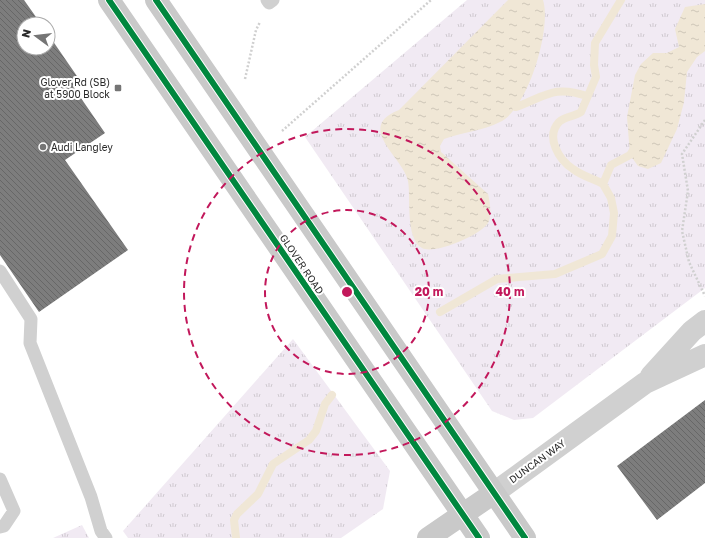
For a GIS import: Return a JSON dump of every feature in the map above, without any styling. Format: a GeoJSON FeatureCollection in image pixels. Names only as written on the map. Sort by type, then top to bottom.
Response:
{"type":"FeatureCollection","features":[{"type":"Feature","properties":{"kind":"main road","name":"GLOVER ROAD"},"geometry":{"type":"LineString","coordinates":[[109,0],[479,538]]}},
{"type":"Feature","properties":{"kind":"main road"},"geometry":{"type":"LineString","coordinates":[[156,0],[525,538]]}},
{"type":"Feature","properties":{"kind":"main road","name":"DUNCAN WAY"},"geometry":{"type":"LineString","coordinates":[[428,538],[494,492]]}},
{"type":"Feature","properties":{"kind":"street","name":"DUNCAN WAY"},"geometry":{"type":"LineString","coordinates":[[645,383],[692,331],[705,321]]}},
{"type":"Feature","properties":{"kind":"street","name":"DUNCAN WAY"},"geometry":{"type":"LineString","coordinates":[[494,492],[645,383],[705,355]]}},
{"type":"Feature","properties":{"kind":"lane"},"geometry":{"type":"LineString","coordinates":[[0,271],[31,319],[30,343],[91,496],[101,531],[106,538]]}},
{"type":"Feature","properties":{"kind":"lane"},"geometry":{"type":"LineString","coordinates":[[0,479],[14,511],[4,526],[0,527]]}},
{"type":"Feature","properties":{"kind":"path"},"geometry":{"type":"LineString","coordinates":[[282,130],[431,0]]}},
{"type":"Feature","properties":{"kind":"path"},"geometry":{"type":"LineString","coordinates":[[245,79],[256,30],[270,1]]}},
{"type":"Feature","properties":{"kind":"path"},"geometry":{"type":"LineString","coordinates":[[705,120],[682,154],[688,192],[682,231],[689,262],[705,296]]}},
{"type":"Feature","properties":{"kind":"green space"},"geometry":{"type":"Polygon","coordinates":[[[467,0],[705,0],[705,288],[533,418],[514,420],[492,411],[305,137],[467,0]]]}},
{"type":"Feature","properties":{"kind":"green space"},"geometry":{"type":"Polygon","coordinates":[[[293,339],[390,471],[383,509],[341,538],[128,538],[123,531],[293,339]]]}},
{"type":"Feature","properties":{"kind":"green space"},"geometry":{"type":"Polygon","coordinates":[[[82,525],[89,538],[53,538],[82,525]]]}},
{"type":"Feature","properties":{"kind":"water"},"geometry":{"type":"Polygon","coordinates":[[[508,0],[543,0],[545,13],[541,47],[528,85],[520,101],[510,114],[500,122],[444,139],[440,146],[441,152],[488,194],[490,216],[488,223],[484,228],[457,243],[436,249],[422,248],[413,236],[410,217],[409,188],[405,172],[385,143],[381,134],[381,125],[386,117],[399,110],[508,0]]]}},
{"type":"Feature","properties":{"kind":"water"},"geometry":{"type":"Polygon","coordinates":[[[705,4],[705,51],[697,57],[687,72],[684,102],[677,129],[661,163],[648,169],[638,166],[630,155],[627,117],[635,75],[641,64],[653,53],[667,53],[679,47],[675,29],[685,7],[705,4]]]}},
{"type":"Feature","properties":{"kind":"building","name":"Audi Langley"},"geometry":{"type":"Polygon","coordinates":[[[0,0],[24,0],[35,16],[16,16],[16,56],[56,56],[56,46],[81,82],[74,88],[105,133],[65,160],[128,250],[39,312],[0,255],[0,0]]]}},
{"type":"Feature","properties":{"kind":"building"},"geometry":{"type":"Polygon","coordinates":[[[705,400],[705,483],[657,520],[617,466],[705,400]]]}},
{"type":"Feature","properties":{"kind":"waterway"},"geometry":{"type":"LineString","coordinates":[[603,184],[580,174],[568,165],[563,160],[556,148],[553,134],[555,128],[561,120],[581,112],[596,77],[594,65],[595,43],[621,0]]}},
{"type":"Feature","properties":{"kind":"waterway"},"geometry":{"type":"LineString","coordinates":[[516,107],[550,93],[566,92],[587,96]]}},
{"type":"Feature","properties":{"kind":"waterway"},"geometry":{"type":"LineString","coordinates":[[603,184],[611,165],[630,155],[635,147]]}},
{"type":"Feature","properties":{"kind":"waterway"},"geometry":{"type":"LineString","coordinates":[[440,312],[497,279],[555,274],[602,254],[612,236],[614,213],[611,198],[603,184]]}},
{"type":"Feature","properties":{"kind":"waterway"},"geometry":{"type":"LineString","coordinates":[[236,538],[234,520],[237,514],[258,494],[273,464],[309,440],[316,431],[325,404],[332,395]]}},
{"type":"Feature","properties":{"kind":"cycle path"},"geometry":{"type":"LineString","coordinates":[[109,0],[479,538]]}},
{"type":"Feature","properties":{"kind":"cycle path"},"geometry":{"type":"LineString","coordinates":[[156,0],[525,538]]}},
{"type":"Feature","properties":{"kind":"place","name":"Glover Rd (SB) at 5900 Block"},"geometry":{"type":"Point","coordinates":[118,88]}},
{"type":"Feature","properties":{"kind":"place","name":"Audi Langley"},"geometry":{"type":"Point","coordinates":[43,147]}}]}
